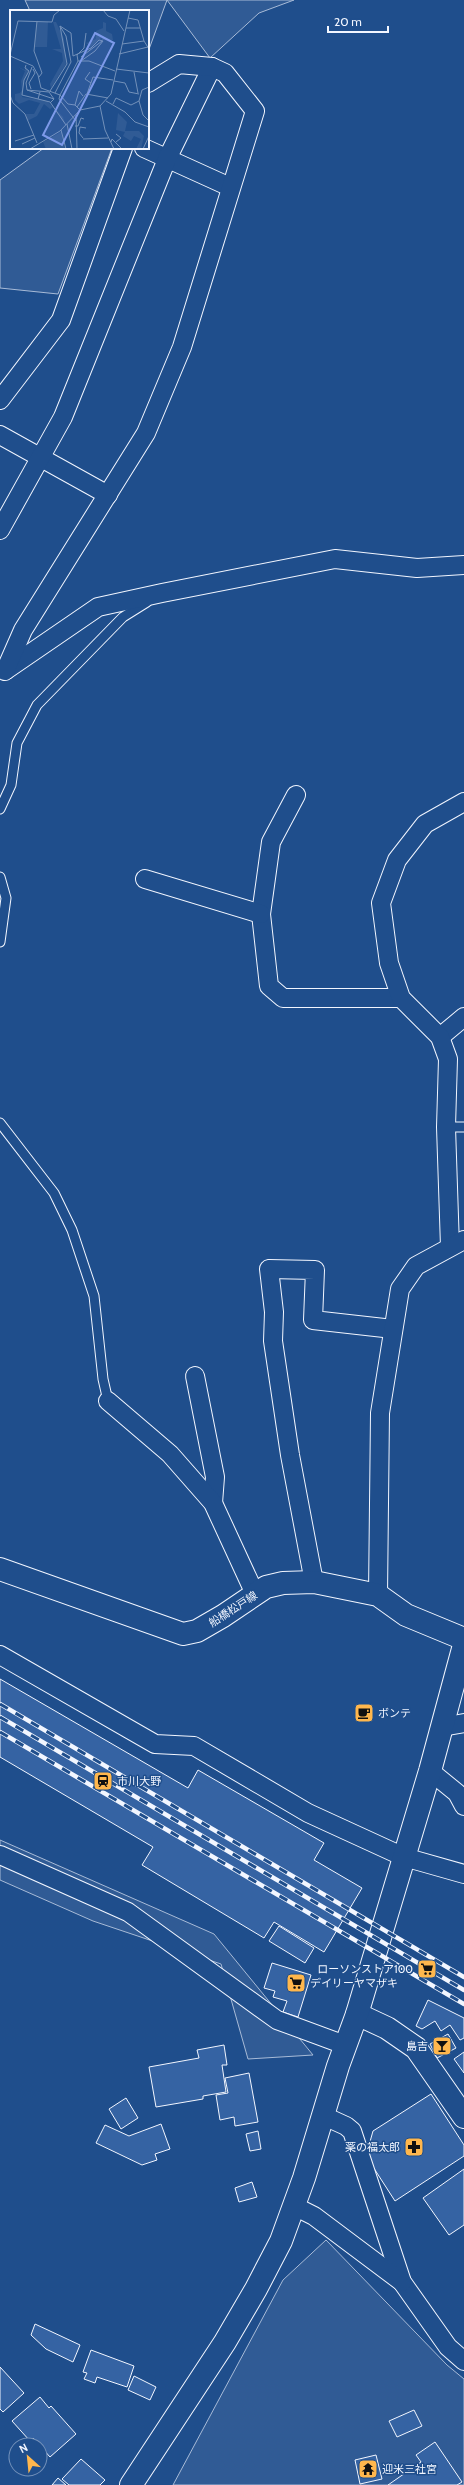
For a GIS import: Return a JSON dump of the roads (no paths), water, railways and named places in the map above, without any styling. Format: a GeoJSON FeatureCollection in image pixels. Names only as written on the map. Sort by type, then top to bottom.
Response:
{"type":"FeatureCollection","features":[{"type":"Feature","properties":{"kind":"street"},"geometry":{"type":"LineString","coordinates":[[3,672],[23,630],[146,433],[182,347],[230,187],[255,111],[226,73],[212,67],[179,64],[149,82]]}},
{"type":"Feature","properties":{"kind":"street"},"geometry":{"type":"LineString","coordinates":[[0,530],[62,417],[167,159],[212,67]]}},
{"type":"Feature","properties":{"kind":"street"},"geometry":{"type":"LineString","coordinates":[[0,400],[61,320],[122,149]]}},
{"type":"Feature","properties":{"kind":"street"},"geometry":{"type":"LineString","coordinates":[[146,149],[230,187]]}},
{"type":"Feature","properties":{"kind":"street"},"geometry":{"type":"LineString","coordinates":[[0,435],[108,495]]}},
{"type":"Feature","properties":{"kind":"street"},"geometry":{"type":"LineString","coordinates":[[3,672],[98,608],[162,593],[335,559],[417,568],[464,565]]}},
{"type":"Feature","properties":{"kind":"street"},"geometry":{"type":"LineString","coordinates":[[296,795],[271,842],[261,914],[269,986],[283,998],[402,998]]}},
{"type":"Feature","properties":{"kind":"street"},"geometry":{"type":"LineString","coordinates":[[378,1595],[380,1413],[400,1289],[416,1266],[457,1243],[446,1127],[448,1059],[440,1037],[402,998],[389,963],[381,903],[397,860],[425,824],[464,802]]}},
{"type":"Feature","properties":{"kind":"street"},"geometry":{"type":"LineString","coordinates":[[145,879],[261,914]]}},
{"type":"Feature","properties":{"kind":"street"},"geometry":{"type":"LineString","coordinates":[[440,1037],[464,1017]]}},
{"type":"Feature","properties":{"kind":"street"},"geometry":{"type":"LineString","coordinates":[[314,1582],[290,1455],[274,1349],[274,1312],[269,1269],[315,1270],[313,1320],[393,1329]]}},
{"type":"Feature","properties":{"kind":"street"},"geometry":{"type":"LineString","coordinates":[[195,1376],[215,1477],[213,1503]]}},
{"type":"Feature","properties":{"kind":"street"},"geometry":{"type":"LineString","coordinates":[[108,1401],[170,1454],[213,1503],[254,1594]]}},
{"type":"Feature","properties":{"kind":"street","name":"船橋松戸線"},"geometry":{"type":"LineString","coordinates":[[0,1569],[183,1634],[197,1631],[223,1616],[266,1587],[283,1583],[314,1582],[378,1595],[406,1615],[464,1640]]}},
{"type":"Feature","properties":{"kind":"street"},"geometry":{"type":"LineString","coordinates":[[131,2485],[225,2342],[281,2241],[324,2116],[345,2045],[357,2014],[430,1771],[464,1645]]}},
{"type":"Feature","properties":{"kind":"street"},"geometry":{"type":"LineString","coordinates":[[0,1655],[155,1744],[194,1746],[308,1813],[404,1857],[464,1874]]}},
{"type":"Feature","properties":{"kind":"street"},"geometry":{"type":"LineString","coordinates":[[442,1727],[464,1723]]}},
{"type":"Feature","properties":{"kind":"street"},"geometry":{"type":"LineString","coordinates":[[430,1771],[457,1793],[464,1806]]}},
{"type":"Feature","properties":{"kind":"street"},"geometry":{"type":"LineString","coordinates":[[0,1855],[128,1912],[277,2020],[345,2045]]}},
{"type":"Feature","properties":{"kind":"street"},"geometry":{"type":"LineString","coordinates":[[357,2014],[387,2028],[416,2048],[464,2117]]}},
{"type":"Feature","properties":{"kind":"street"},"geometry":{"type":"LineString","coordinates":[[324,2116],[346,2126],[352,2131],[402,2282],[448,2348],[464,2361]]}},
{"type":"Feature","properties":{"kind":"street"},"geometry":{"type":"LineString","coordinates":[[294,2206],[314,2216],[402,2282]]}},
{"type":"Feature","properties":{"kind":"lane"},"geometry":{"type":"LineString","coordinates":[[0,809],[11,784],[17,743],[37,705],[122,617],[162,593]]}},
{"type":"Feature","properties":{"kind":"lane"},"geometry":{"type":"LineString","coordinates":[[0,877],[6,898],[0,942]]}},
{"type":"Feature","properties":{"kind":"lane"},"geometry":{"type":"LineString","coordinates":[[0,1123],[54,1193],[72,1230],[94,1296],[103,1379],[108,1401]]}},
{"type":"Feature","properties":{"kind":"lane"},"geometry":{"type":"LineString","coordinates":[[446,1127],[464,1127]]}},
{"type":"Feature","properties":{"kind":"railway"},"geometry":{"type":"LineString","coordinates":[[0,1704],[464,1977]]}},
{"type":"Feature","properties":{"kind":"railway"},"geometry":{"type":"LineString","coordinates":[[0,1717],[464,1990]]}},
{"type":"Feature","properties":{"kind":"railway"},"geometry":{"type":"LineString","coordinates":[[0,1732],[464,2004]]}},
{"type":"Feature","properties":{"kind":"place","name":"ボンテ"},"geometry":{"type":"Point","coordinates":[364,1713]}},
{"type":"Feature","properties":{"kind":"place","name":"市川大野"},"geometry":{"type":"Point","coordinates":[103,1781]}},
{"type":"Feature","properties":{"kind":"place","name":"ローソンストア100"},"geometry":{"type":"Point","coordinates":[427,1969]}},
{"type":"Feature","properties":{"kind":"place","name":"デイリーヤマザキ"},"geometry":{"type":"Point","coordinates":[296,1983]}},
{"type":"Feature","properties":{"kind":"place","name":"島吉"},"geometry":{"type":"Point","coordinates":[442,2046]}},
{"type":"Feature","properties":{"kind":"place","name":"薬の福太郎"},"geometry":{"type":"Point","coordinates":[414,2147]}},
{"type":"Feature","properties":{"kind":"place","name":"迎米三社宮"},"geometry":{"type":"Point","coordinates":[368,2469]}}]}
